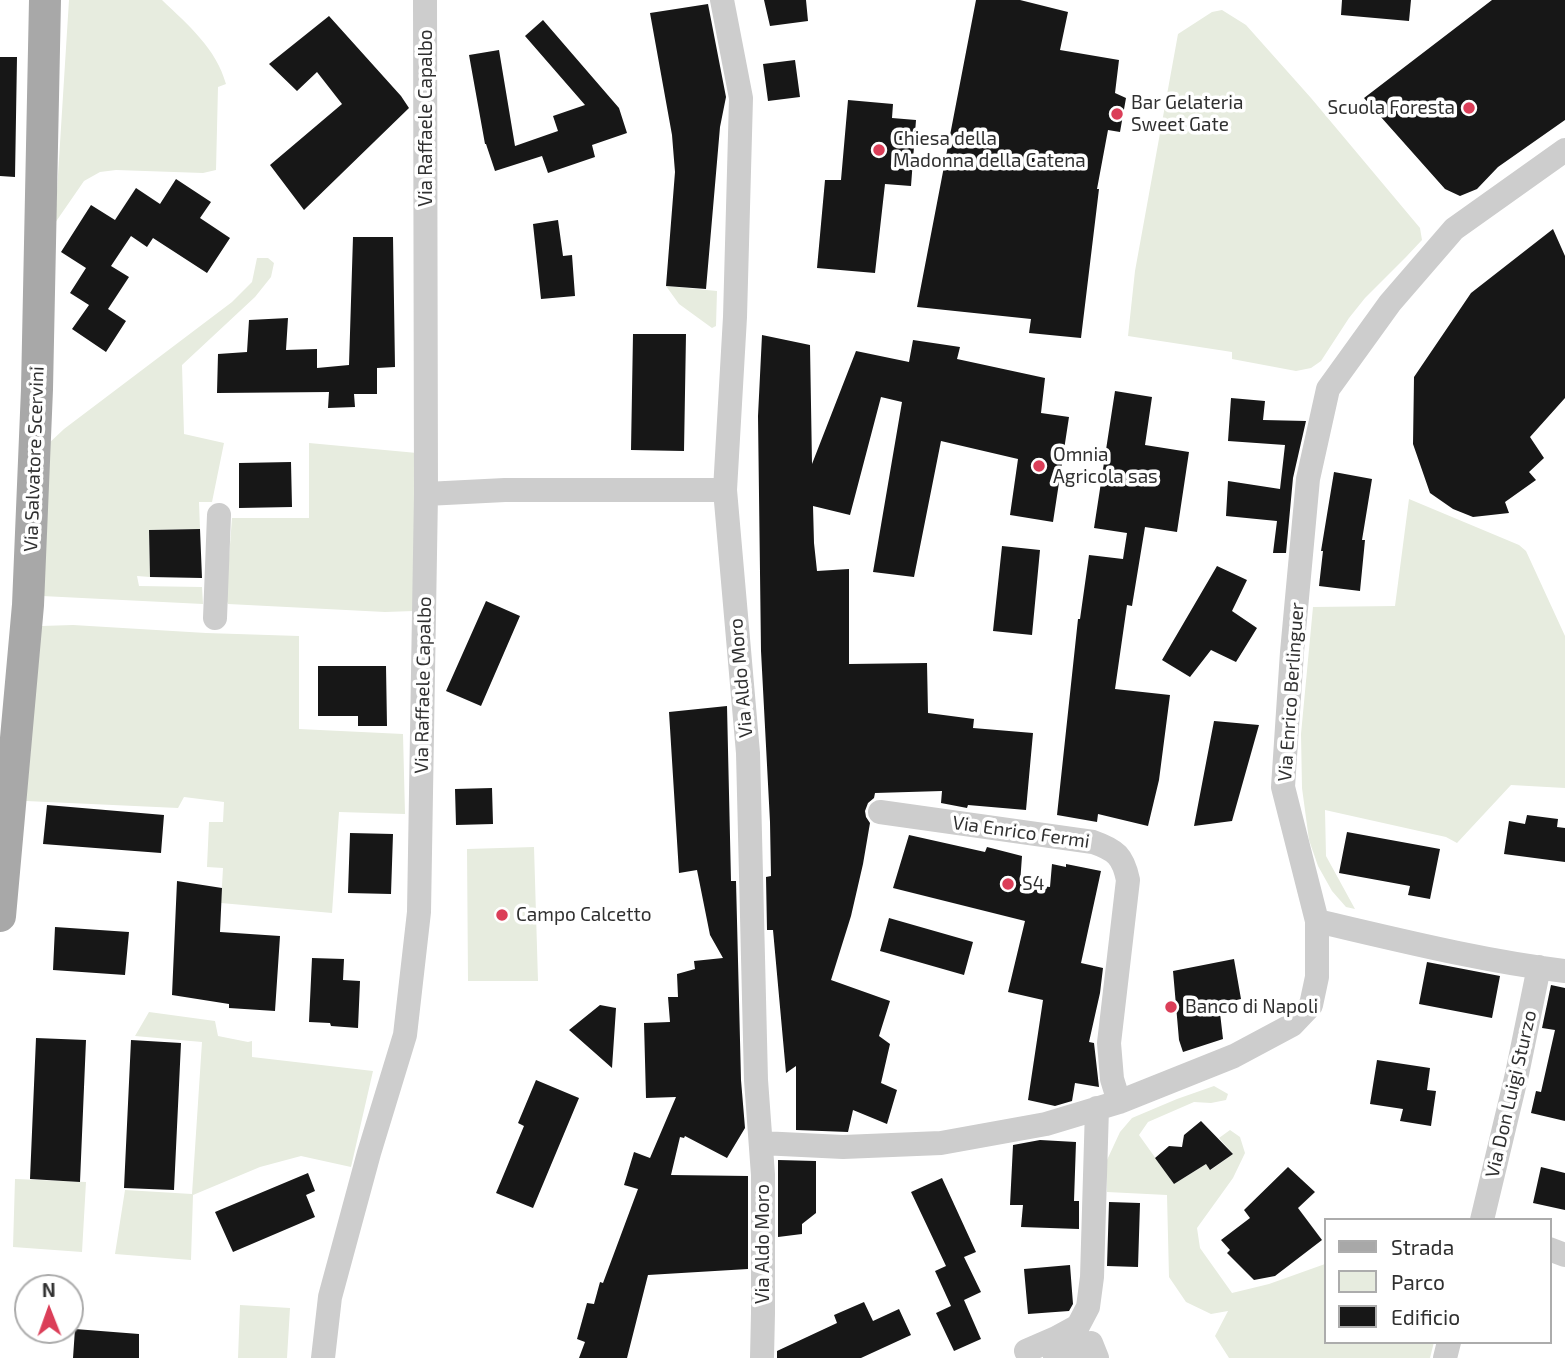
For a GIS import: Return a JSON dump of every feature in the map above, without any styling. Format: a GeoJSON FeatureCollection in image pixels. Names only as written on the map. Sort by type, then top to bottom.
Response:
{"type":"FeatureCollection","features":[{"type":"Feature","properties":{"kind":"main road","name":"Via Salvatore Scervini"},"geometry":{"type":"LineString","coordinates":[[0,916],[28,606],[37,389],[45,0]]}},
{"type":"Feature","properties":{"kind":"street","name":"Via Raffaele Capalbo"},"geometry":{"type":"LineString","coordinates":[[323,1358],[330,1297],[369,1153],[405,1035],[419,912],[426,494],[425,0]]}},
{"type":"Feature","properties":{"kind":"street","name":"Via Aldo Moro"},"geometry":{"type":"LineString","coordinates":[[722,0],[741,98],[735,317],[725,490],[748,753],[756,1080],[763,1175],[762,1358]]}},
{"type":"Feature","properties":{"kind":"street","name":"Via Enrico Berlinguer"},"geometry":{"type":"LineString","coordinates":[[761,1143],[843,1147],[941,1143],[1046,1124],[1108,1105],[1234,1056],[1292,1025],[1311,1005],[1317,977],[1317,921],[1283,787],[1308,479],[1328,389],[1390,303],[1454,229],[1565,150]]}},
{"type":"Feature","properties":{"kind":"street"},"geometry":{"type":"LineString","coordinates":[[426,494],[505,490],[725,490]]}},
{"type":"Feature","properties":{"kind":"street"},"geometry":{"type":"LineString","coordinates":[[215,618],[219,515]]}},
{"type":"Feature","properties":{"kind":"street","name":"Via Enrico Fermi"},"geometry":{"type":"LineString","coordinates":[[880,812],[1093,842],[1118,854],[1125,868],[1128,880],[1109,1043],[1112,1079],[1088,1307],[1078,1326],[1026,1351]]}},
{"type":"Feature","properties":{"kind":"street"},"geometry":{"type":"LineString","coordinates":[[1317,921],[1416,944],[1565,971]]}},
{"type":"Feature","properties":{"kind":"street","name":"Via Don Luigi Sturzo"},"geometry":{"type":"LineString","coordinates":[[1482,1218],[1539,968]]}},
{"type":"Feature","properties":{"kind":"street"},"geometry":{"type":"LineString","coordinates":[[1055,1358],[1091,1343],[1097,1358]]}},
{"type":"Feature","properties":{"kind":"green space"},"geometry":{"type":"Polygon","coordinates":[[[69,0],[162,0],[200,38],[215,59],[226,84],[218,87],[216,170],[203,173],[116,170],[100,172],[84,181],[55,223],[69,0]]]}},
{"type":"Feature","properties":{"kind":"green space"},"geometry":{"type":"Polygon","coordinates":[[[1222,10],[1246,25],[1420,228],[1422,240],[1365,298],[1321,361],[1311,368],[1296,371],[1232,359],[1232,352],[1128,336],[1135,271],[1178,34],[1212,12],[1222,10]]]}},
{"type":"Feature","properties":{"kind":"green space"},"geometry":{"type":"Polygon","coordinates":[[[257,258],[268,258],[274,263],[271,277],[255,297],[182,365],[184,434],[224,443],[212,502],[199,502],[200,529],[149,530],[150,577],[137,576],[139,586],[202,587],[203,604],[42,596],[47,445],[64,429],[232,302],[252,282],[257,258]]]}},
{"type":"Feature","properties":{"kind":"green space"},"geometry":{"type":"Polygon","coordinates":[[[666,286],[717,291],[716,326],[712,328],[679,304],[666,286]]]}},
{"type":"Feature","properties":{"kind":"green space"},"geometry":{"type":"Polygon","coordinates":[[[309,443],[417,453],[414,611],[228,604],[226,598],[232,518],[309,518],[309,443]]]}},
{"type":"Feature","properties":{"kind":"green space"},"geometry":{"type":"Polygon","coordinates":[[[1409,499],[1519,545],[1526,551],[1565,636],[1565,788],[1511,785],[1457,843],[1446,837],[1325,810],[1326,856],[1355,909],[1346,907],[1332,891],[1318,866],[1309,840],[1302,788],[1301,734],[1313,607],[1395,606],[1409,499]]]}},
{"type":"Feature","properties":{"kind":"green space"},"geometry":{"type":"Polygon","coordinates":[[[73,625],[299,636],[299,729],[403,734],[405,814],[339,812],[332,913],[221,903],[223,868],[207,867],[209,822],[223,822],[224,802],[184,797],[178,808],[26,801],[41,626],[73,625]]]}},
{"type":"Feature","properties":{"kind":"green space","name":"Campo Calcetto"},"geometry":{"type":"Polygon","coordinates":[[[534,847],[538,981],[468,981],[467,849],[534,847]]]}},
{"type":"Feature","properties":{"kind":"green space"},"geometry":{"type":"Polygon","coordinates":[[[149,1012],[215,1021],[218,1036],[252,1041],[252,1057],[373,1071],[351,1167],[301,1156],[260,1167],[193,1195],[191,1260],[115,1254],[125,1190],[192,1194],[202,1042],[135,1036],[149,1012]]]}},
{"type":"Feature","properties":{"kind":"green space"},"geometry":{"type":"Polygon","coordinates":[[[1214,1086],[1228,1094],[1226,1100],[1194,1102],[1148,1122],[1139,1135],[1174,1184],[1206,1164],[1211,1170],[1233,1154],[1219,1138],[1230,1130],[1240,1137],[1245,1153],[1233,1178],[1197,1228],[1200,1248],[1232,1293],[1269,1284],[1324,1264],[1324,1344],[1434,1344],[1430,1358],[1229,1358],[1215,1336],[1228,1311],[1211,1314],[1186,1302],[1169,1277],[1167,1195],[1107,1192],[1107,1160],[1120,1132],[1132,1118],[1214,1086]]]}},
{"type":"Feature","properties":{"kind":"green space"},"geometry":{"type":"Polygon","coordinates":[[[15,1179],[86,1182],[82,1252],[13,1247],[15,1179]]]}},
{"type":"Feature","properties":{"kind":"green space"},"geometry":{"type":"Polygon","coordinates":[[[240,1305],[290,1308],[287,1358],[238,1358],[240,1305]]]}},
{"type":"Feature","properties":{"kind":"building"},"geometry":{"type":"Polygon","coordinates":[[[764,0],[806,0],[808,21],[770,26],[764,0]]]}},
{"type":"Feature","properties":{"kind":"building"},"geometry":{"type":"Polygon","coordinates":[[[976,0],[1020,0],[1068,12],[1060,50],[1119,60],[1115,93],[1126,98],[1120,132],[1108,130],[1097,189],[1081,338],[1029,333],[1031,319],[917,307],[976,0]]]}},
{"type":"Feature","properties":{"kind":"building"},"geometry":{"type":"Polygon","coordinates":[[[1342,0],[1411,0],[1409,21],[1341,15],[1342,0]]]}},
{"type":"Feature","properties":{"kind":"building","name":"Scuola Foresta"},"geometry":{"type":"Polygon","coordinates":[[[1492,0],[1565,0],[1565,120],[1498,167],[1477,189],[1460,196],[1445,189],[1364,98],[1492,0]]]}},
{"type":"Feature","properties":{"kind":"building"},"geometry":{"type":"Polygon","coordinates":[[[708,4],[726,97],[720,127],[706,289],[666,286],[675,172],[672,135],[650,13],[708,4]]]}},
{"type":"Feature","properties":{"kind":"building"},"geometry":{"type":"Polygon","coordinates":[[[329,16],[409,108],[304,210],[270,165],[342,104],[317,72],[297,91],[269,64],[329,16]]]}},
{"type":"Feature","properties":{"kind":"building"},"geometry":{"type":"Polygon","coordinates":[[[543,20],[619,108],[627,133],[592,145],[595,157],[548,173],[542,156],[495,171],[485,144],[469,55],[499,50],[515,146],[558,131],[553,116],[585,105],[525,36],[543,20]]]}},
{"type":"Feature","properties":{"kind":"building"},"geometry":{"type":"Polygon","coordinates":[[[0,57],[17,57],[15,177],[0,176],[0,57]]]}},
{"type":"Feature","properties":{"kind":"building"},"geometry":{"type":"Polygon","coordinates":[[[795,60],[800,97],[768,101],[763,64],[795,60]]]}},
{"type":"Feature","properties":{"kind":"building"},"geometry":{"type":"Polygon","coordinates":[[[848,100],[893,104],[892,118],[916,120],[911,186],[885,184],[875,273],[817,268],[825,180],[841,180],[848,100]]]}},
{"type":"Feature","properties":{"kind":"building"},"geometry":{"type":"Polygon","coordinates":[[[176,179],[211,202],[200,218],[230,238],[207,273],[153,238],[147,247],[131,236],[111,266],[129,277],[108,309],[126,321],[106,352],[72,329],[89,305],[70,293],[86,268],[61,252],[91,205],[115,220],[136,188],[160,204],[176,179]]]}},
{"type":"Feature","properties":{"kind":"building"},"geometry":{"type":"Polygon","coordinates":[[[558,220],[563,256],[572,255],[575,296],[541,299],[533,224],[558,220]]]}},
{"type":"Feature","properties":{"kind":"building"},"geometry":{"type":"Polygon","coordinates":[[[1553,229],[1565,256],[1565,398],[1530,437],[1544,458],[1529,472],[1536,480],[1505,502],[1509,513],[1473,517],[1453,509],[1430,493],[1413,444],[1414,377],[1471,293],[1553,229]]]}},
{"type":"Feature","properties":{"kind":"building"},"geometry":{"type":"Polygon","coordinates":[[[353,237],[393,237],[395,367],[377,368],[377,394],[354,394],[355,407],[328,408],[329,392],[217,393],[218,354],[247,352],[249,320],[288,318],[286,350],[317,349],[317,368],[349,365],[353,237]]]}},
{"type":"Feature","properties":{"kind":"building"},"geometry":{"type":"Polygon","coordinates":[[[633,334],[686,334],[684,451],[631,450],[633,334]]]}},
{"type":"Feature","properties":{"kind":"building"},"geometry":{"type":"Polygon","coordinates":[[[762,335],[810,345],[812,464],[856,351],[909,362],[913,340],[960,347],[957,359],[1045,378],[1041,413],[1069,417],[1053,522],[1010,515],[1018,459],[941,441],[914,577],[873,572],[902,402],[881,397],[850,515],[813,506],[817,571],[849,569],[849,664],[927,663],[928,713],[974,719],[973,728],[1033,733],[1026,810],[968,805],[967,808],[941,803],[942,791],[875,793],[868,803],[865,811],[870,823],[863,864],[851,916],[831,980],[890,1001],[879,1036],[890,1044],[881,1083],[897,1090],[887,1124],[853,1110],[848,1132],[796,1130],[796,1066],[786,1073],[773,930],[767,930],[766,877],[771,876],[761,651],[758,416],[762,335]]]}},
{"type":"Feature","properties":{"kind":"building"},"geometry":{"type":"Polygon","coordinates":[[[1115,391],[1152,397],[1145,445],[1189,452],[1177,532],[1145,527],[1132,606],[1127,605],[1115,689],[1170,695],[1159,780],[1148,826],[1098,814],[1097,822],[1057,815],[1078,619],[1089,555],[1123,559],[1127,533],[1094,528],[1115,391]]]}},
{"type":"Feature","properties":{"kind":"building"},"geometry":{"type":"Polygon","coordinates":[[[1231,398],[1265,401],[1263,420],[1306,421],[1293,478],[1286,553],[1273,553],[1277,521],[1226,516],[1228,481],[1280,489],[1285,445],[1228,441],[1231,398]]]}},
{"type":"Feature","properties":{"kind":"building"},"geometry":{"type":"Polygon","coordinates":[[[291,462],[292,507],[239,508],[239,463],[291,462]]]}},
{"type":"Feature","properties":{"kind":"building"},"geometry":{"type":"Polygon","coordinates":[[[1334,472],[1372,479],[1362,540],[1365,540],[1360,591],[1319,586],[1321,551],[1334,472]]]}},
{"type":"Feature","properties":{"kind":"building"},"geometry":{"type":"Polygon","coordinates":[[[200,529],[202,578],[150,577],[149,530],[200,529]]]}},
{"type":"Feature","properties":{"kind":"building"},"geometry":{"type":"Polygon","coordinates":[[[1002,546],[1040,550],[1032,635],[993,631],[1002,546]]]}},
{"type":"Feature","properties":{"kind":"building"},"geometry":{"type":"Polygon","coordinates":[[[1217,566],[1247,580],[1232,611],[1257,628],[1236,662],[1211,650],[1190,677],[1162,660],[1217,566]]]}},
{"type":"Feature","properties":{"kind":"building"},"geometry":{"type":"Polygon","coordinates":[[[486,601],[520,616],[481,706],[446,691],[486,601]]]}},
{"type":"Feature","properties":{"kind":"building"},"geometry":{"type":"Polygon","coordinates":[[[318,666],[386,666],[387,726],[358,726],[358,716],[318,716],[318,666]]]}},
{"type":"Feature","properties":{"kind":"building"},"geometry":{"type":"Polygon","coordinates":[[[727,706],[731,881],[736,881],[741,1080],[745,1128],[727,1158],[685,1136],[680,1137],[671,1175],[748,1176],[748,1269],[648,1275],[627,1358],[579,1358],[585,1342],[577,1339],[587,1303],[594,1304],[600,1282],[603,1283],[638,1189],[624,1185],[634,1152],[650,1158],[676,1097],[646,1098],[644,1023],[670,1022],[668,997],[678,997],[677,974],[695,969],[694,961],[723,958],[710,935],[697,870],[679,873],[669,712],[727,706]]]}},
{"type":"Feature","properties":{"kind":"building"},"geometry":{"type":"Polygon","coordinates":[[[1214,721],[1259,725],[1232,821],[1194,826],[1214,721]]]}},
{"type":"Feature","properties":{"kind":"building"},"geometry":{"type":"Polygon","coordinates":[[[492,788],[493,824],[456,825],[455,789],[492,788]]]}},
{"type":"Feature","properties":{"kind":"building"},"geometry":{"type":"Polygon","coordinates":[[[47,805],[164,815],[161,853],[43,844],[47,805]]]}},
{"type":"Feature","properties":{"kind":"building"},"geometry":{"type":"Polygon","coordinates":[[[1527,815],[1558,819],[1557,827],[1565,828],[1565,862],[1504,854],[1509,821],[1525,824],[1527,815]]]}},
{"type":"Feature","properties":{"kind":"building"},"geometry":{"type":"Polygon","coordinates":[[[1347,832],[1440,849],[1430,899],[1408,895],[1410,886],[1339,873],[1347,832]]]}},
{"type":"Feature","properties":{"kind":"building"},"geometry":{"type":"Polygon","coordinates":[[[350,833],[393,834],[391,894],[348,893],[350,833]]]}},
{"type":"Feature","properties":{"kind":"building"},"geometry":{"type":"Polygon","coordinates":[[[909,835],[985,852],[987,847],[1022,856],[1020,884],[1050,887],[1052,864],[1101,871],[1081,963],[1103,968],[1089,1042],[1094,1043],[1099,1087],[1075,1083],[1072,1101],[1055,1106],[1028,1100],[1043,1000],[1008,992],[1025,921],[893,888],[909,835]]]}},
{"type":"Feature","properties":{"kind":"building"},"geometry":{"type":"Polygon","coordinates":[[[177,881],[222,888],[220,932],[280,936],[275,1011],[229,1008],[229,1004],[172,995],[177,881]]]}},
{"type":"Feature","properties":{"kind":"building"},"geometry":{"type":"Polygon","coordinates":[[[889,918],[973,942],[964,975],[880,951],[889,918]]]}},
{"type":"Feature","properties":{"kind":"building"},"geometry":{"type":"Polygon","coordinates":[[[55,927],[129,932],[125,975],[53,970],[55,927]]]}},
{"type":"Feature","properties":{"kind":"building"},"geometry":{"type":"Polygon","coordinates":[[[312,958],[344,959],[343,980],[360,981],[358,1028],[309,1022],[312,958]]]}},
{"type":"Feature","properties":{"kind":"building"},"geometry":{"type":"Polygon","coordinates":[[[1234,959],[1241,999],[1219,1004],[1223,1039],[1183,1052],[1179,1040],[1173,971],[1234,959]]]}},
{"type":"Feature","properties":{"kind":"building"},"geometry":{"type":"Polygon","coordinates":[[[1427,962],[1500,976],[1492,1018],[1419,1004],[1427,962]]]}},
{"type":"Feature","properties":{"kind":"building"},"geometry":{"type":"Polygon","coordinates":[[[1551,985],[1565,988],[1565,1121],[1531,1113],[1536,1091],[1541,1092],[1555,1030],[1542,1028],[1551,985]]]}},
{"type":"Feature","properties":{"kind":"building"},"geometry":{"type":"Polygon","coordinates":[[[600,1005],[616,1008],[612,1068],[569,1030],[600,1005]]]}},
{"type":"Feature","properties":{"kind":"building"},"geometry":{"type":"Polygon","coordinates":[[[36,1038],[86,1040],[80,1182],[30,1179],[36,1038]]]}},
{"type":"Feature","properties":{"kind":"building"},"geometry":{"type":"Polygon","coordinates":[[[131,1040],[181,1043],[174,1190],[124,1188],[131,1040]]]}},
{"type":"Feature","properties":{"kind":"building"},"geometry":{"type":"Polygon","coordinates":[[[1377,1060],[1430,1068],[1427,1090],[1436,1091],[1431,1126],[1400,1121],[1403,1109],[1370,1104],[1377,1060]]]}},
{"type":"Feature","properties":{"kind":"building"},"geometry":{"type":"Polygon","coordinates":[[[536,1080],[579,1098],[533,1208],[496,1193],[524,1126],[518,1123],[536,1080]]]}},
{"type":"Feature","properties":{"kind":"building"},"geometry":{"type":"Polygon","coordinates":[[[1201,1121],[1233,1154],[1210,1170],[1206,1164],[1174,1184],[1155,1158],[1169,1146],[1182,1147],[1184,1135],[1201,1121]]]}},
{"type":"Feature","properties":{"kind":"building"},"geometry":{"type":"Polygon","coordinates":[[[1040,1140],[1076,1142],[1074,1201],[1079,1201],[1079,1229],[1021,1227],[1023,1205],[1010,1205],[1013,1145],[1040,1140]]]}},
{"type":"Feature","properties":{"kind":"building"},"geometry":{"type":"Polygon","coordinates":[[[778,1160],[816,1161],[816,1213],[802,1224],[802,1234],[778,1237],[778,1160]]]}},
{"type":"Feature","properties":{"kind":"building"},"geometry":{"type":"Polygon","coordinates":[[[1288,1167],[1315,1192],[1298,1208],[1322,1240],[1275,1276],[1254,1280],[1227,1253],[1230,1250],[1221,1240],[1250,1218],[1244,1210],[1288,1167]]]}},
{"type":"Feature","properties":{"kind":"building"},"geometry":{"type":"Polygon","coordinates":[[[1541,1167],[1565,1173],[1565,1210],[1533,1203],[1541,1167]]]}},
{"type":"Feature","properties":{"kind":"building"},"geometry":{"type":"Polygon","coordinates":[[[308,1173],[315,1191],[306,1195],[315,1217],[233,1252],[215,1212],[308,1173]]]}},
{"type":"Feature","properties":{"kind":"building"},"geometry":{"type":"Polygon","coordinates":[[[942,1178],[976,1252],[964,1257],[981,1292],[964,1300],[981,1339],[954,1351],[936,1313],[951,1306],[935,1271],[946,1266],[911,1192],[942,1178]]]}},
{"type":"Feature","properties":{"kind":"building"},"geometry":{"type":"Polygon","coordinates":[[[1109,1202],[1140,1203],[1138,1267],[1107,1266],[1109,1202]]]}},
{"type":"Feature","properties":{"kind":"building"},"geometry":{"type":"Polygon","coordinates":[[[1070,1265],[1073,1304],[1069,1311],[1028,1314],[1024,1269],[1070,1265]]]}},
{"type":"Feature","properties":{"kind":"building"},"geometry":{"type":"Polygon","coordinates":[[[864,1302],[873,1321],[899,1309],[911,1335],[861,1358],[777,1358],[777,1351],[837,1323],[834,1315],[864,1302]]]}},
{"type":"Feature","properties":{"kind":"building"},"geometry":{"type":"Polygon","coordinates":[[[84,1330],[139,1334],[139,1358],[73,1358],[74,1344],[84,1344],[84,1330]]]}},
{"type":"Feature","properties":{"kind":"place","name":"Scuola Foresta"},"geometry":{"type":"Point","coordinates":[1469,108]}},
{"type":"Feature","properties":{"kind":"place","name":"Bar Gelateria Sweet Gate"},"geometry":{"type":"Point","coordinates":[1117,114]}},
{"type":"Feature","properties":{"kind":"place","name":"Chiesa della Madonna della Catena"},"geometry":{"type":"Point","coordinates":[879,150]}},
{"type":"Feature","properties":{"kind":"place","name":"Omnia Agricola sas"},"geometry":{"type":"Point","coordinates":[1039,466]}},
{"type":"Feature","properties":{"kind":"place","name":"S4"},"geometry":{"type":"Point","coordinates":[1008,884]}},
{"type":"Feature","properties":{"kind":"place","name":"Campo Calcetto"},"geometry":{"type":"Point","coordinates":[502,915]}},
{"type":"Feature","properties":{"kind":"place","name":"Banco di Napoli"},"geometry":{"type":"Point","coordinates":[1171,1007]}}]}
